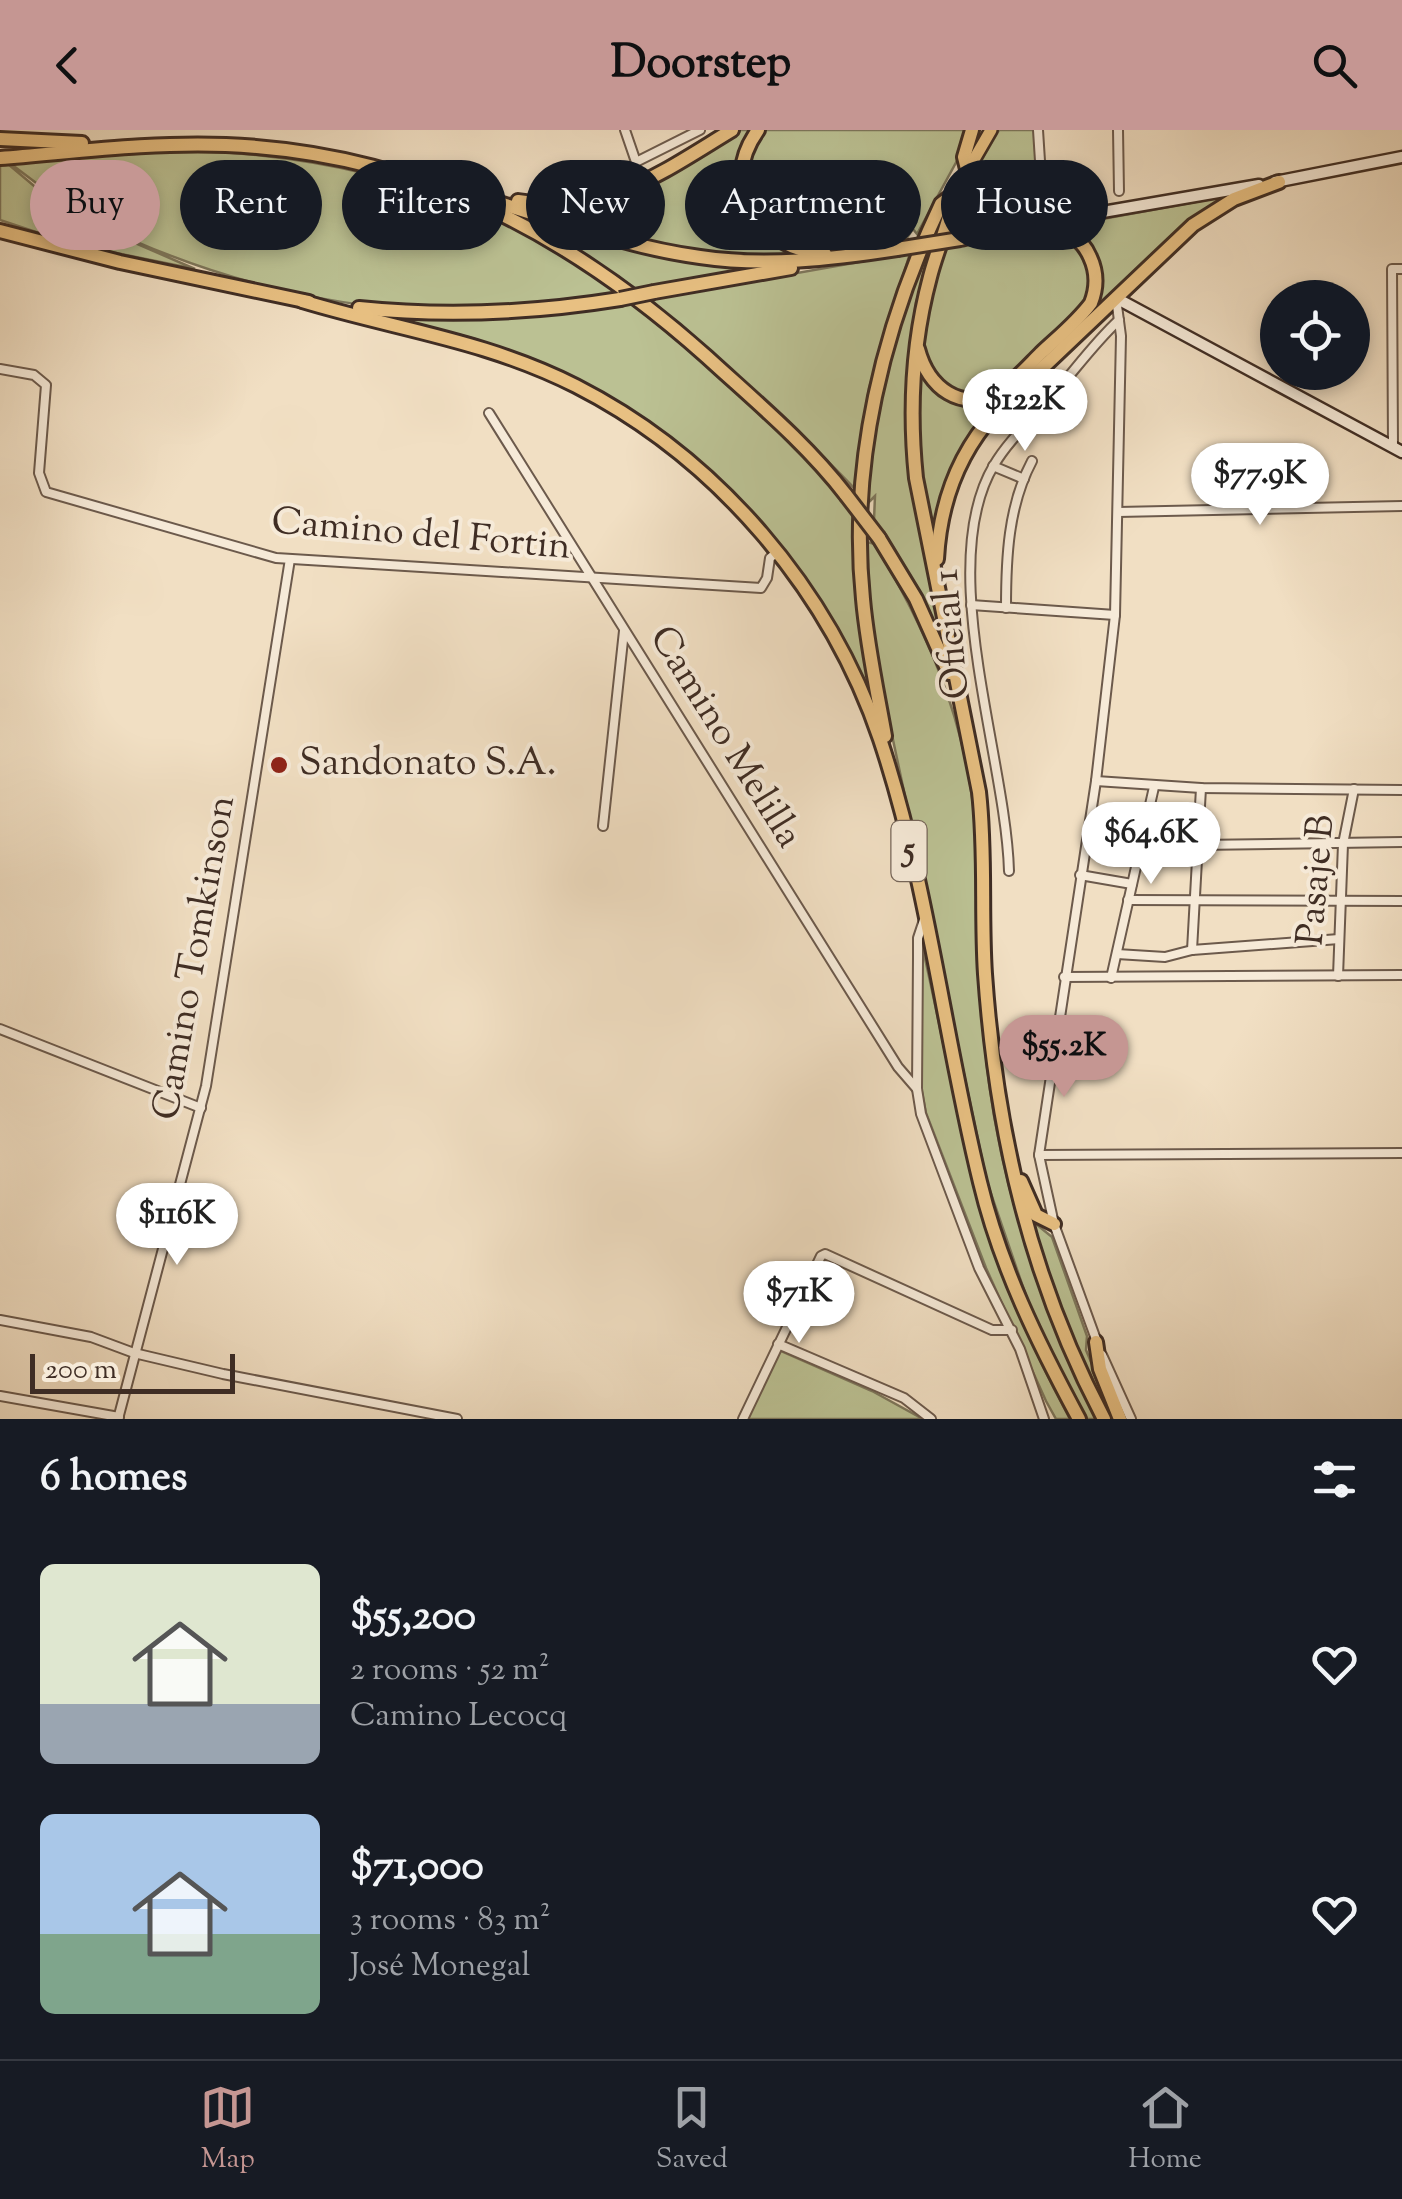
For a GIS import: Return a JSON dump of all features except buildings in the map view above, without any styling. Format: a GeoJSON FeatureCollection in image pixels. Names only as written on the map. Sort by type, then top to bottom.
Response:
{"type":"FeatureCollection","features":[{"type":"Feature","properties":{"kind":"highway"},"geometry":{"type":"LineString","coordinates":[[506,198],[530,203],[585,202],[641,184],[732,130]]}},
{"type":"Feature","properties":{"kind":"highway"},"geometry":{"type":"LineString","coordinates":[[758,130],[746,151],[741,174],[743,195],[754,217],[766,232],[783,243],[816,254],[852,256]]}},
{"type":"Feature","properties":{"kind":"highway"},"geometry":{"type":"LineString","coordinates":[[965,160],[972,130]]}},
{"type":"Feature","properties":{"kind":"highway"},"geometry":{"type":"LineString","coordinates":[[0,138],[94,143],[104,147]]}},
{"type":"Feature","properties":{"kind":"highway","name":"5"},"geometry":{"type":"LineString","coordinates":[[0,158],[104,147],[211,145],[346,160]]}},
{"type":"Feature","properties":{"kind":"highway"},"geometry":{"type":"LineString","coordinates":[[939,586],[937,556],[942,517],[955,475],[967,450],[995,413],[1206,215],[1280,182]]}},
{"type":"Feature","properties":{"kind":"highway"},"geometry":{"type":"LineString","coordinates":[[896,794],[862,597],[863,482],[874,402],[892,328],[941,204]]}},
{"type":"Feature","properties":{"kind":"highway"},"geometry":{"type":"LineString","coordinates":[[506,205],[632,244],[701,258],[758,262],[852,256]]}},
{"type":"Feature","properties":{"kind":"highway","name":"5"},"geometry":{"type":"LineString","coordinates":[[506,217],[534,230],[618,283],[774,418],[828,472],[878,538],[916,599],[952,682],[979,792],[984,839],[985,968],[999,1105],[1017,1198],[1066,1340],[1104,1419]]}},
{"type":"Feature","properties":{"kind":"highway","name":"5"},"geometry":{"type":"LineString","coordinates":[[0,232],[302,301],[485,348],[574,385],[680,453],[717,486],[777,552],[806,591],[852,672],[880,738],[896,794],[980,1184],[1021,1304],[1079,1419]]}},
{"type":"Feature","properties":{"kind":"highway"},"geometry":{"type":"LineString","coordinates":[[941,237],[916,342],[914,457],[963,718]]}},
{"type":"Feature","properties":{"kind":"highway"},"geometry":{"type":"LineString","coordinates":[[302,301],[383,311],[546,310],[941,241]]}},
{"type":"Feature","properties":{"kind":"highway"},"geometry":{"type":"LineString","coordinates":[[916,342],[925,370],[942,390],[960,399],[981,398],[1006,386],[1091,303],[1096,284],[1087,250]]}},
{"type":"Feature","properties":{"kind":"highway"},"geometry":{"type":"LineString","coordinates":[[999,1105],[1008,1121],[1024,1190],[1054,1224]]}},
{"type":"Feature","properties":{"kind":"highway"},"geometry":{"type":"LineString","coordinates":[[1096,1342],[1100,1370],[1120,1419]]}},
{"type":"Feature","properties":{"kind":"main road"},"geometry":{"type":"LineString","coordinates":[[973,160],[991,130]]}},
{"type":"Feature","properties":{"kind":"main road"},"geometry":{"type":"LineString","coordinates":[[1108,212],[1402,158]]}},
{"type":"Feature","properties":{"kind":"main road"},"geometry":{"type":"LineString","coordinates":[[1116,298],[1398,450]]}},
{"type":"Feature","properties":{"kind":"street"},"geometry":{"type":"LineString","coordinates":[[625,130],[636,162],[700,130]]}},
{"type":"Feature","properties":{"kind":"street"},"geometry":{"type":"LineString","coordinates":[[1038,130],[1040,160]]}},
{"type":"Feature","properties":{"kind":"street"},"geometry":{"type":"LineString","coordinates":[[1118,130],[1119,192]]}},
{"type":"Feature","properties":{"kind":"street"},"geometry":{"type":"LineString","coordinates":[[1397,269],[1398,450]]}},
{"type":"Feature","properties":{"kind":"street"},"geometry":{"type":"LineString","coordinates":[[1044,1212],[1039,1156],[1096,781],[1115,615],[1119,320],[1116,298]]}},
{"type":"Feature","properties":{"kind":"street","name":"Oficial 1"},"geometry":{"type":"LineString","coordinates":[[1009,872],[1006,824],[996,781],[971,605],[973,534],[981,495],[993,466],[1013,438],[1119,320]]}},
{"type":"Feature","properties":{"kind":"street","name":"Camino del Fortin"},"geometry":{"type":"LineString","coordinates":[[0,369],[38,376],[46,385],[39,468],[44,490],[290,559],[761,588],[770,558],[777,552]]}},
{"type":"Feature","properties":{"kind":"street","name":"Camino Melilla"},"geometry":{"type":"LineString","coordinates":[[489,413],[898,1067],[917,1088]]}},
{"type":"Feature","properties":{"kind":"street"},"geometry":{"type":"LineString","coordinates":[[1006,608],[1008,539],[1032,462]]}},
{"type":"Feature","properties":{"kind":"street"},"geometry":{"type":"LineString","coordinates":[[993,466],[1024,478]]}},
{"type":"Feature","properties":{"kind":"street"},"geometry":{"type":"LineString","coordinates":[[1118,512],[1402,506]]}},
{"type":"Feature","properties":{"kind":"street","name":"Camino Tomkinson"},"geometry":{"type":"LineString","coordinates":[[119,1418],[201,1108],[290,559]]}},
{"type":"Feature","properties":{"kind":"street"},"geometry":{"type":"LineString","coordinates":[[971,605],[1115,615]]}},
{"type":"Feature","properties":{"kind":"street"},"geometry":{"type":"LineString","coordinates":[[603,826],[624,631]]}},
{"type":"Feature","properties":{"kind":"street"},"geometry":{"type":"LineString","coordinates":[[1096,781],[1154,787],[1402,790]]}},
{"type":"Feature","properties":{"kind":"street"},"geometry":{"type":"LineString","coordinates":[[1111,978],[1154,787]]}},
{"type":"Feature","properties":{"kind":"street"},"geometry":{"type":"LineString","coordinates":[[1192,950],[1201,788]]}},
{"type":"Feature","properties":{"kind":"street","name":"Pasaje B"},"geometry":{"type":"LineString","coordinates":[[1338,976],[1343,844],[1354,789]]}},
{"type":"Feature","properties":{"kind":"street"},"geometry":{"type":"LineString","coordinates":[[1198,844],[1402,842]]}},
{"type":"Feature","properties":{"kind":"street"},"geometry":{"type":"LineString","coordinates":[[1080,874],[1132,884]]}},
{"type":"Feature","properties":{"kind":"street"},"geometry":{"type":"LineString","coordinates":[[1128,900],[1402,900]]}},
{"type":"Feature","properties":{"kind":"street","name":"Camino Melilla"},"geometry":{"type":"LineString","coordinates":[[924,920],[918,938],[917,1088],[925,1128],[966,1236],[1012,1330],[1044,1419]]}},
{"type":"Feature","properties":{"kind":"street"},"geometry":{"type":"LineString","coordinates":[[1117,954],[1165,957],[1192,950],[1338,939]]}},
{"type":"Feature","properties":{"kind":"street"},"geometry":{"type":"LineString","coordinates":[[1064,977],[1402,976]]}},
{"type":"Feature","properties":{"kind":"street"},"geometry":{"type":"LineString","coordinates":[[0,1029],[201,1108]]}},
{"type":"Feature","properties":{"kind":"street"},"geometry":{"type":"LineString","coordinates":[[1039,1156],[1402,1154]]}},
{"type":"Feature","properties":{"kind":"street"},"geometry":{"type":"LineString","coordinates":[[1054,1224],[1096,1342],[1131,1419]]}},
{"type":"Feature","properties":{"kind":"street"},"geometry":{"type":"LineString","coordinates":[[743,1419],[821,1256],[828,1254],[992,1330],[1012,1330]]}},
{"type":"Feature","properties":{"kind":"street"},"geometry":{"type":"LineString","coordinates":[[0,1320],[91,1337],[134,1353],[457,1419]]}},
{"type":"Feature","properties":{"kind":"street"},"geometry":{"type":"LineString","coordinates":[[778,1344],[904,1398],[930,1419]]}},
{"type":"Feature","properties":{"kind":"street"},"geometry":{"type":"LineString","coordinates":[[0,1396],[119,1418]]}},
{"type":"Feature","properties":{"kind":"green space"},"geometry":{"type":"Polygon","coordinates":[[[737,130],[754,130],[747,140],[746,160],[685,160],[685,249],[665,246],[665,167],[737,130]]]}},
{"type":"Feature","properties":{"kind":"green space"},"geometry":{"type":"Polygon","coordinates":[[[764,130],[969,130],[957,160],[941,160],[941,190],[921,227],[921,160],[750,160],[764,130]]]}},
{"type":"Feature","properties":{"kind":"green space"},"geometry":{"type":"Polygon","coordinates":[[[999,130],[1036,130],[1039,160],[982,160],[999,130]]]}},
{"type":"Feature","properties":{"kind":"green space"},"geometry":{"type":"Polygon","coordinates":[[[190,150],[295,160],[180,160],[180,250],[322,250],[322,164],[342,168],[342,250],[506,250],[506,223],[526,233],[526,250],[557,250],[616,288],[615,296],[478,310],[428,310],[377,307],[277,289],[157,250],[160,250],[160,160],[37,160],[90,152],[190,150]]]}},
{"type":"Feature","properties":{"kind":"green space"},"geometry":{"type":"Polygon","coordinates":[[[30,161],[30,178],[11,164],[30,161]]]}},
{"type":"Feature","properties":{"kind":"green space"},"geometry":{"type":"Polygon","coordinates":[[[0,164],[8,164],[30,183],[30,230],[0,220],[0,164]]]}},
{"type":"Feature","properties":{"kind":"green space"},"geometry":{"type":"Polygon","coordinates":[[[1234,195],[988,413],[932,541],[918,464],[918,366],[943,394],[980,403],[1087,315],[1100,274],[1082,250],[1108,250],[1108,218],[1234,195]]]}},
{"type":"Feature","properties":{"kind":"green space"},"geometry":{"type":"Polygon","coordinates":[[[941,219],[916,302],[906,394],[913,497],[943,644],[911,579],[874,520],[875,496],[869,502],[868,498],[882,386],[916,278],[941,219]]]}},
{"type":"Feature","properties":{"kind":"green space"},"geometry":{"type":"Polygon","coordinates":[[[941,247],[1079,250],[1092,274],[1085,304],[990,392],[966,394],[933,380],[922,343],[941,247]]]}},
{"type":"Feature","properties":{"kind":"green space"},"geometry":{"type":"Polygon","coordinates":[[[665,248],[801,262],[638,290],[578,250],[665,248]]]}},
{"type":"Feature","properties":{"kind":"green space"},"geometry":{"type":"Polygon","coordinates":[[[102,250],[151,250],[195,269],[102,250]]]}},
{"type":"Feature","properties":{"kind":"green space"},"geometry":{"type":"Polygon","coordinates":[[[693,250],[802,252],[769,257],[693,250]]]}},
{"type":"Feature","properties":{"kind":"green space"},"geometry":{"type":"Polygon","coordinates":[[[910,253],[869,388],[855,489],[795,428],[650,299],[910,253]]]}},
{"type":"Feature","properties":{"kind":"green space"},"geometry":{"type":"Polygon","coordinates":[[[634,301],[787,437],[855,516],[856,597],[873,709],[799,572],[719,480],[596,391],[553,368],[475,339],[388,316],[507,318],[634,301]]]}},
{"type":"Feature","properties":{"kind":"green space"},"geometry":{"type":"Polygon","coordinates":[[[867,542],[875,544],[909,605],[938,669],[960,735],[973,804],[983,1013],[996,1128],[1029,1256],[1061,1339],[1099,1419],[1084,1419],[1033,1316],[987,1182],[882,688],[870,605],[867,542]]]}},
{"type":"Feature","properties":{"kind":"green space"},"geometry":{"type":"Polygon","coordinates":[[[922,945],[986,1220],[1022,1320],[1070,1419],[1056,1419],[1046,1401],[986,1268],[926,1113],[921,1087],[922,945]]]}},
{"type":"Feature","properties":{"kind":"green space"},"geometry":{"type":"Polygon","coordinates":[[[1031,1220],[1052,1237],[1087,1336],[1086,1350],[1115,1419],[1111,1419],[1077,1346],[1031,1220]]]}},
{"type":"Feature","properties":{"kind":"green space"},"geometry":{"type":"Polygon","coordinates":[[[779,1350],[872,1391],[923,1419],[746,1419],[779,1350]]]}},
{"type":"Feature","properties":{"kind":"place","name":"Sandonato S.A."},"geometry":{"type":"Point","coordinates":[279,765]}}]}
